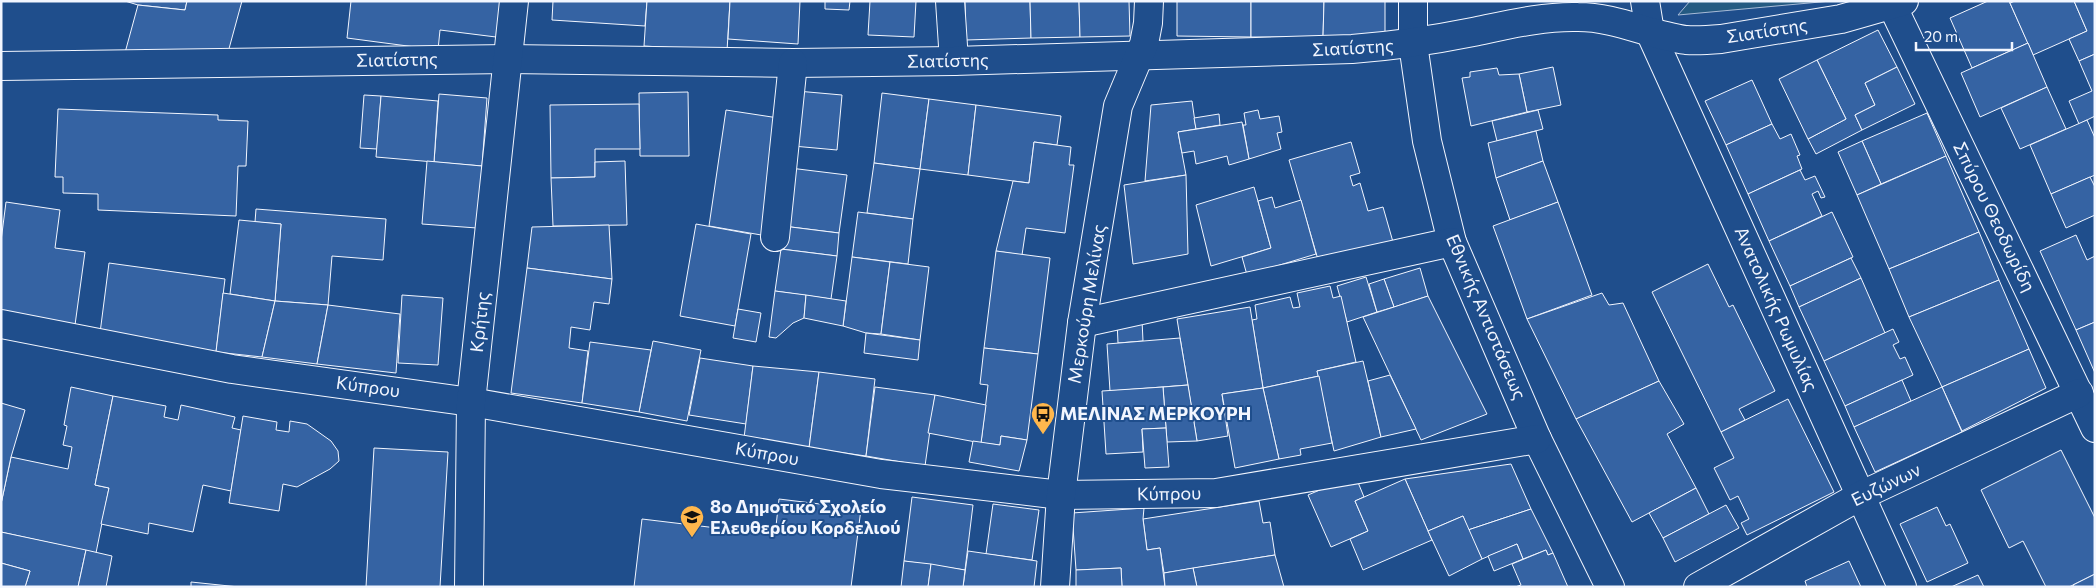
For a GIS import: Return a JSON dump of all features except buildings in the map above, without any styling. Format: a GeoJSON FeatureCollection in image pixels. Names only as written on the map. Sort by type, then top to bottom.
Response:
{"type":"FeatureCollection","features":[{"type":"Feature","properties":{"kind":"street","name":"Κρήτης"},"geometry":{"type":"LineString","coordinates":[[469,587],[471,402],[514,1]]}},
{"type":"Feature","properties":{"kind":"street"},"geometry":{"type":"LineString","coordinates":[[950,1],[954,61]]}},
{"type":"Feature","properties":{"kind":"street","name":"Μερκούρη Μελίνας"},"geometry":{"type":"LineString","coordinates":[[1055,587],[1061,495],[1082,324],[1118,106],[1147,35],[1149,1]]}},
{"type":"Feature","properties":{"kind":"street","name":"Εθνικής Αντιστάσεως"},"geometry":{"type":"LineString","coordinates":[[1414,1],[1413,44],[1427,141],[1452,242],[1537,439],[1610,587]]}},
{"type":"Feature","properties":{"kind":"street","name":"Ανατολικής Ρωμυλίας"},"geometry":{"type":"LineString","coordinates":[[1645,1],[1650,32],[1902,587]]}},
{"type":"Feature","properties":{"kind":"street"},"geometry":{"type":"LineString","coordinates":[[1650,32],[1662,1]]}},
{"type":"Feature","properties":{"kind":"street","name":"Σιατίστης"},"geometry":{"type":"LineString","coordinates":[[1,66],[508,59],[793,63],[1140,56],[1352,49],[1413,44],[1517,23],[1563,17],[1609,19],[1650,32],[1688,40],[1720,39],[1841,19],[1895,3]]}},
{"type":"Feature","properties":{"kind":"street","name":"Σπύρου Θεοδωρίδη"},"geometry":{"type":"LineString","coordinates":[[1895,3],[2095,428]]}},
{"type":"Feature","properties":{"kind":"street"},"geometry":{"type":"LineString","coordinates":[[775,237],[793,63]]}},
{"type":"Feature","properties":{"kind":"street"},"geometry":{"type":"LineString","coordinates":[[1082,324],[1452,242]]}},
{"type":"Feature","properties":{"kind":"street","name":"Κύπρου"},"geometry":{"type":"LineString","coordinates":[[1,324],[232,369],[471,402],[881,474],[1061,495],[1216,493],[1537,439]]}},
{"type":"Feature","properties":{"kind":"street","name":"Ευζώνων"},"geometry":{"type":"LineString","coordinates":[[1698,587],[1860,496],[2078,393]]}},
{"type":"Feature","properties":{"kind":"shaded area"},"geometry":{"type":"Polygon","coordinates":[[[1690,1],[1831,1],[1678,15],[1690,1]]]}},
{"type":"Feature","properties":{"kind":"place","name":"ΜΕΛΙΝΑΣ ΜΕΡΚΟΥΡΗ"},"geometry":{"type":"Point","coordinates":[1043,435]}},
{"type":"Feature","properties":{"kind":"place","name":"8ο Δημοτικό Σχολείο Ελευθερίου Κορδελιού"},"geometry":{"type":"Point","coordinates":[692,538]}}]}
